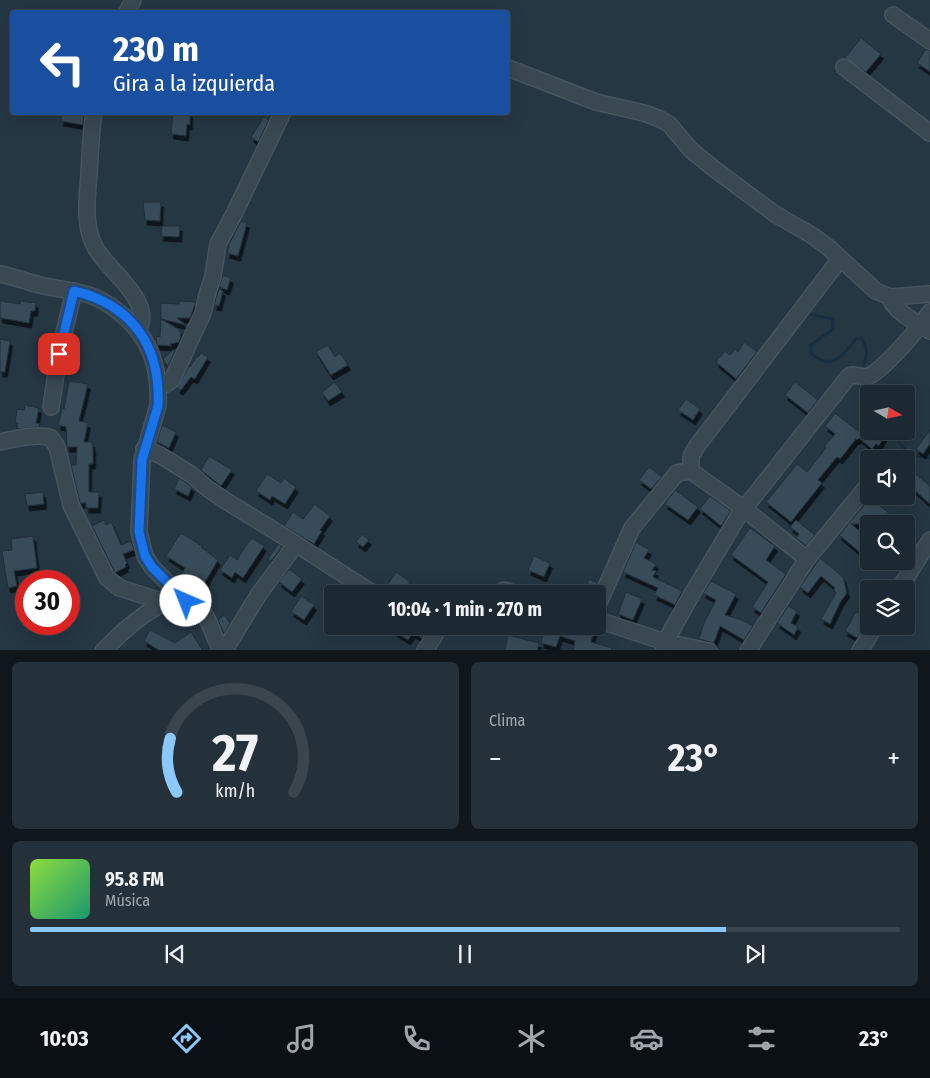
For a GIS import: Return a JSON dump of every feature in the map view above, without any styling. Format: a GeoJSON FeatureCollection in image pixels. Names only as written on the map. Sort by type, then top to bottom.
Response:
{"type":"FeatureCollection","features":[{"type":"Feature","properties":{"kind":"street"},"geometry":{"type":"LineString","coordinates":[[893,16],[930,41]]}},
{"type":"Feature","properties":{"kind":"street"},"geometry":{"type":"LineString","coordinates":[[844,67],[930,132]]}},
{"type":"Feature","properties":{"kind":"street"},"geometry":{"type":"LineString","coordinates":[[510,69],[596,102],[644,113],[660,119],[669,124],[691,150],[712,168],[775,214],[813,236],[876,291],[890,296],[930,294]]}},
{"type":"Feature","properties":{"kind":"street"},"geometry":{"type":"LineString","coordinates":[[94,115],[86,197],[88,227],[96,250],[123,279],[141,309],[142,319],[138,330]]}},
{"type":"Feature","properties":{"kind":"street"},"geometry":{"type":"LineString","coordinates":[[158,386],[172,380],[196,329],[213,276],[218,244],[282,115]]}},
{"type":"Feature","properties":{"kind":"street"},"geometry":{"type":"LineString","coordinates":[[690,471],[691,456],[697,446],[840,259]]}},
{"type":"Feature","properties":{"kind":"street"},"geometry":{"type":"LineString","coordinates":[[0,273],[24,282],[90,295],[104,302],[127,318],[138,330],[152,353],[158,386],[158,406],[144,449],[140,475],[139,532],[145,556],[152,567],[185,596],[186,601]]}},
{"type":"Feature","properties":{"kind":"street"},"geometry":{"type":"LineString","coordinates":[[51,408],[59,354],[74,291]]}},
{"type":"Feature","properties":{"kind":"street"},"geometry":{"type":"LineString","coordinates":[[890,296],[891,303],[896,308],[926,328]]}},
{"type":"Feature","properties":{"kind":"street"},"geometry":{"type":"LineString","coordinates":[[664,646],[692,594],[744,509],[849,376],[871,375],[880,369],[926,328],[930,312]]}},
{"type":"Feature","properties":{"kind":"street"},"geometry":{"type":"LineString","coordinates":[[0,442],[35,436],[51,438],[57,446],[71,505],[107,578],[120,588],[164,602],[186,601],[194,603],[201,608],[217,644],[223,650],[268,581],[296,544]]}},
{"type":"Feature","properties":{"kind":"street"},"geometry":{"type":"LineString","coordinates":[[144,449],[160,455],[192,475],[226,501],[360,585]]}},
{"type":"Feature","properties":{"kind":"street"},"geometry":{"type":"LineString","coordinates":[[606,587],[632,528],[677,474],[690,471],[744,509],[807,559]]}},
{"type":"Feature","properties":{"kind":"street"},"geometry":{"type":"LineString","coordinates":[[748,650],[807,559],[860,495]]}},
{"type":"Feature","properties":{"kind":"street"},"geometry":{"type":"LineString","coordinates":[[905,580],[930,540]]}},
{"type":"Feature","properties":{"kind":"street"},"geometry":{"type":"LineString","coordinates":[[103,650],[136,621],[164,602]]}},
{"type":"Feature","properties":{"kind":"street"},"geometry":{"type":"LineString","coordinates":[[606,623],[664,646],[708,650]]}},
{"type":"Feature","properties":{"kind":"street"},"geometry":{"type":"LineString","coordinates":[[425,650],[435,635]]}},
{"type":"Feature","properties":{"kind":"street"},"geometry":{"type":"LineString","coordinates":[[860,650],[869,635]]}},
{"type":"Feature","properties":{"kind":"building"},"geometry":{"type":"Polygon","coordinates":[[[861,38],[881,54],[866,72],[845,58],[861,38]]]}},
{"type":"Feature","properties":{"kind":"building"},"geometry":{"type":"Polygon","coordinates":[[[926,49],[930,50],[930,72],[917,63],[926,49]]]}},
{"type":"Feature","properties":{"kind":"building"},"geometry":{"type":"Polygon","coordinates":[[[62,115],[84,115],[83,125],[61,121],[62,115]]]}},
{"type":"Feature","properties":{"kind":"building"},"geometry":{"type":"Polygon","coordinates":[[[173,115],[190,115],[190,125],[187,124],[186,136],[171,134],[173,115]]]}},
{"type":"Feature","properties":{"kind":"building"},"geometry":{"type":"Polygon","coordinates":[[[264,117],[269,120],[258,142],[251,137],[264,117]]]}},
{"type":"Feature","properties":{"kind":"building"},"geometry":{"type":"Polygon","coordinates":[[[143,202],[161,202],[160,221],[145,220],[143,202]]]}},
{"type":"Feature","properties":{"kind":"building"},"geometry":{"type":"Polygon","coordinates":[[[241,221],[247,223],[238,256],[227,253],[228,246],[241,221]]]}},
{"type":"Feature","properties":{"kind":"building"},"geometry":{"type":"Polygon","coordinates":[[[162,226],[180,226],[179,237],[161,236],[162,226]]]}},
{"type":"Feature","properties":{"kind":"building"},"geometry":{"type":"Polygon","coordinates":[[[223,275],[231,278],[227,290],[219,287],[223,275]]]}},
{"type":"Feature","properties":{"kind":"building"},"geometry":{"type":"Polygon","coordinates":[[[219,289],[223,291],[219,306],[214,305],[219,289]]]}},
{"type":"Feature","properties":{"kind":"building"},"geometry":{"type":"Polygon","coordinates":[[[0,301],[20,304],[20,301],[36,303],[35,311],[31,311],[29,323],[0,318],[0,301]]]}},
{"type":"Feature","properties":{"kind":"building"},"geometry":{"type":"Polygon","coordinates":[[[179,301],[196,302],[190,318],[177,318],[186,325],[161,319],[161,303],[179,304],[179,301]]]}},
{"type":"Feature","properties":{"kind":"building"},"geometry":{"type":"Polygon","coordinates":[[[161,319],[180,330],[181,337],[179,342],[170,344],[172,346],[157,345],[156,336],[160,337],[161,319]]]}},
{"type":"Feature","properties":{"kind":"building"},"geometry":{"type":"Polygon","coordinates":[[[0,339],[10,341],[5,372],[0,372],[0,339]]]}},
{"type":"Feature","properties":{"kind":"building"},"geometry":{"type":"Polygon","coordinates":[[[744,342],[757,352],[736,379],[716,362],[725,351],[730,355],[735,349],[738,352],[744,342]]]}},
{"type":"Feature","properties":{"kind":"building"},"geometry":{"type":"Polygon","coordinates":[[[328,345],[335,357],[340,353],[348,365],[331,375],[316,352],[328,345]]]}},
{"type":"Feature","properties":{"kind":"building"},"geometry":{"type":"Polygon","coordinates":[[[175,350],[168,367],[163,359],[175,350]]]}},
{"type":"Feature","properties":{"kind":"building"},"geometry":{"type":"Polygon","coordinates":[[[201,353],[208,357],[195,379],[191,377],[181,390],[177,388],[189,366],[201,353]]]}},
{"type":"Feature","properties":{"kind":"building"},"geometry":{"type":"Polygon","coordinates":[[[69,381],[88,384],[79,421],[88,423],[84,442],[92,442],[93,449],[93,464],[89,464],[89,492],[99,492],[98,508],[86,508],[86,503],[80,503],[71,465],[76,465],[77,447],[67,447],[66,427],[58,425],[62,409],[64,409],[69,381]]]}},
{"type":"Feature","properties":{"kind":"building"},"geometry":{"type":"Polygon","coordinates":[[[335,382],[342,392],[328,401],[322,392],[335,382]]]}},
{"type":"Feature","properties":{"kind":"building"},"geometry":{"type":"Polygon","coordinates":[[[795,382],[818,400],[808,413],[785,395],[795,382]]]}},
{"type":"Feature","properties":{"kind":"building"},"geometry":{"type":"Polygon","coordinates":[[[686,399],[700,409],[693,420],[678,410],[686,399]]]}},
{"type":"Feature","properties":{"kind":"building"},"geometry":{"type":"Polygon","coordinates":[[[25,405],[39,408],[36,423],[40,424],[39,427],[17,429],[18,423],[15,423],[17,409],[24,410],[25,405]]]}},
{"type":"Feature","properties":{"kind":"building"},"geometry":{"type":"Polygon","coordinates":[[[835,413],[860,433],[860,439],[856,439],[840,459],[837,457],[818,480],[822,483],[791,522],[766,502],[797,464],[807,472],[826,448],[824,447],[835,434],[825,426],[835,413]]]}},
{"type":"Feature","properties":{"kind":"building"},"geometry":{"type":"Polygon","coordinates":[[[162,425],[176,432],[169,448],[157,442],[162,425]]]}},
{"type":"Feature","properties":{"kind":"building"},"geometry":{"type":"Polygon","coordinates":[[[930,430],[930,444],[923,454],[916,449],[930,430]]]}},
{"type":"Feature","properties":{"kind":"building"},"geometry":{"type":"Polygon","coordinates":[[[861,440],[882,440],[879,446],[876,444],[872,449],[861,440]]]}},
{"type":"Feature","properties":{"kind":"building"},"geometry":{"type":"Polygon","coordinates":[[[209,456],[232,470],[221,486],[201,470],[209,456]]]}},
{"type":"Feature","properties":{"kind":"building"},"geometry":{"type":"Polygon","coordinates":[[[649,467],[662,477],[651,489],[639,480],[649,467]]]}},
{"type":"Feature","properties":{"kind":"building"},"geometry":{"type":"Polygon","coordinates":[[[267,474],[281,483],[284,478],[296,487],[285,504],[272,496],[270,500],[256,491],[267,474]]]}},
{"type":"Feature","properties":{"kind":"building"},"geometry":{"type":"Polygon","coordinates":[[[915,474],[930,486],[930,504],[915,491],[915,474]]]}},
{"type":"Feature","properties":{"kind":"building"},"geometry":{"type":"Polygon","coordinates":[[[179,478],[192,487],[188,496],[174,489],[179,478]]]}},
{"type":"Feature","properties":{"kind":"building"},"geometry":{"type":"Polygon","coordinates":[[[675,490],[698,507],[688,520],[665,504],[675,490]]]}},
{"type":"Feature","properties":{"kind":"building"},"geometry":{"type":"Polygon","coordinates":[[[43,492],[44,504],[27,506],[25,494],[43,492]]]}},
{"type":"Feature","properties":{"kind":"building"},"geometry":{"type":"Polygon","coordinates":[[[710,496],[731,511],[721,526],[700,509],[710,496]]]}},
{"type":"Feature","properties":{"kind":"building"},"geometry":{"type":"Polygon","coordinates":[[[315,504],[330,516],[320,530],[322,531],[314,544],[284,526],[293,512],[303,519],[315,504]]]}},
{"type":"Feature","properties":{"kind":"building"},"geometry":{"type":"Polygon","coordinates":[[[864,505],[879,505],[891,515],[860,515],[860,524],[851,524],[860,532],[860,552],[839,535],[864,505]]]}},
{"type":"Feature","properties":{"kind":"building"},"geometry":{"type":"Polygon","coordinates":[[[104,520],[106,525],[111,522],[121,545],[131,541],[134,550],[123,554],[127,563],[126,567],[115,573],[92,526],[104,520]]]}},
{"type":"Feature","properties":{"kind":"building"},"geometry":{"type":"Polygon","coordinates":[[[796,520],[815,535],[806,546],[796,538],[799,534],[790,527],[796,520]]]}},
{"type":"Feature","properties":{"kind":"building"},"geometry":{"type":"Polygon","coordinates":[[[750,528],[775,546],[766,560],[786,574],[761,613],[752,607],[768,582],[731,555],[750,528]]]}},
{"type":"Feature","properties":{"kind":"building"},"geometry":{"type":"Polygon","coordinates":[[[180,534],[202,546],[218,560],[199,596],[178,579],[185,568],[166,556],[180,534]]]}},
{"type":"Feature","properties":{"kind":"building"},"geometry":{"type":"Polygon","coordinates":[[[362,534],[369,540],[363,547],[356,542],[362,534]]]}},
{"type":"Feature","properties":{"kind":"building"},"geometry":{"type":"Polygon","coordinates":[[[33,536],[37,568],[15,570],[15,586],[8,588],[2,551],[12,550],[11,539],[33,536]]]}},
{"type":"Feature","properties":{"kind":"building"},"geometry":{"type":"Polygon","coordinates":[[[252,538],[264,546],[243,578],[235,572],[232,578],[220,570],[230,555],[237,560],[252,538]]]}},
{"type":"Feature","properties":{"kind":"building"},"geometry":{"type":"Polygon","coordinates":[[[636,542],[649,550],[644,558],[656,564],[652,570],[656,571],[653,577],[682,591],[675,605],[654,595],[658,588],[623,572],[636,542]]]}},
{"type":"Feature","properties":{"kind":"building"},"geometry":{"type":"Polygon","coordinates":[[[278,544],[282,547],[271,561],[268,559],[278,544]]]}},
{"type":"Feature","properties":{"kind":"building"},"geometry":{"type":"Polygon","coordinates":[[[534,556],[550,563],[544,577],[528,570],[534,556]]]}},
{"type":"Feature","properties":{"kind":"building"},"geometry":{"type":"Polygon","coordinates":[[[820,558],[843,577],[847,593],[830,624],[821,619],[836,593],[835,588],[821,576],[808,593],[800,587],[820,558]]]}},
{"type":"Feature","properties":{"kind":"building"},"geometry":{"type":"Polygon","coordinates":[[[289,569],[302,579],[292,592],[279,582],[289,569]]]}},
{"type":"Feature","properties":{"kind":"building"},"geometry":{"type":"Polygon","coordinates":[[[396,572],[410,582],[408,585],[387,585],[396,572]]]}},
{"type":"Feature","properties":{"kind":"building"},"geometry":{"type":"Polygon","coordinates":[[[589,579],[597,583],[596,585],[587,585],[589,579]]]}},
{"type":"Feature","properties":{"kind":"building"},"geometry":{"type":"Polygon","coordinates":[[[711,581],[736,594],[725,615],[742,620],[753,626],[744,640],[720,626],[714,643],[699,639],[704,623],[716,600],[703,593],[711,581]]]}},
{"type":"Feature","properties":{"kind":"building"},"geometry":{"type":"Polygon","coordinates":[[[626,592],[642,599],[633,620],[618,614],[626,592]]]}},
{"type":"Feature","properties":{"kind":"building"},"geometry":{"type":"Polygon","coordinates":[[[301,596],[314,605],[304,620],[291,612],[301,596]]]}},
{"type":"Feature","properties":{"kind":"building"},"geometry":{"type":"Polygon","coordinates":[[[788,606],[797,611],[791,623],[798,627],[794,635],[777,623],[788,606]]]}},
{"type":"Feature","properties":{"kind":"building"},"geometry":{"type":"Polygon","coordinates":[[[860,609],[860,633],[857,638],[845,631],[856,612],[858,613],[860,609]]]}},
{"type":"Feature","properties":{"kind":"building"},"geometry":{"type":"Polygon","coordinates":[[[224,615],[230,623],[224,634],[218,620],[224,615]]]}},
{"type":"Feature","properties":{"kind":"building"},"geometry":{"type":"Polygon","coordinates":[[[150,630],[175,643],[191,632],[202,650],[158,650],[144,641],[150,630]]]}},
{"type":"Feature","properties":{"kind":"building"},"geometry":{"type":"Polygon","coordinates":[[[400,635],[412,635],[408,640],[400,635]]]}},
{"type":"Feature","properties":{"kind":"building"},"geometry":{"type":"Polygon","coordinates":[[[508,635],[539,643],[537,650],[505,650],[508,635]]]}},
{"type":"Feature","properties":{"kind":"building"},"geometry":{"type":"Polygon","coordinates":[[[543,635],[593,635],[591,642],[612,648],[611,650],[573,650],[575,641],[560,636],[556,647],[541,643],[543,635]]]}},
{"type":"Feature","properties":{"kind":"waterway"},"geometry":{"type":"LineString","coordinates":[[806,313],[832,319],[833,329],[811,345],[811,353],[818,359],[825,361],[836,360],[856,339],[861,338],[866,347],[866,358],[862,371]]}},
{"type":"Feature","properties":{"kind":"waterway"},"geometry":{"type":"LineString","coordinates":[[898,440],[912,454],[930,458]]}},
{"type":"Feature","properties":{"kind":"route"},"geometry":{"type":"LineString","coordinates":[[59,354],[74,291],[90,295],[116,310],[127,318],[146,341],[152,353],[156,372],[158,406],[147,437],[140,475],[138,516],[141,545],[152,567],[166,581],[181,591],[186,601]]}}]}
